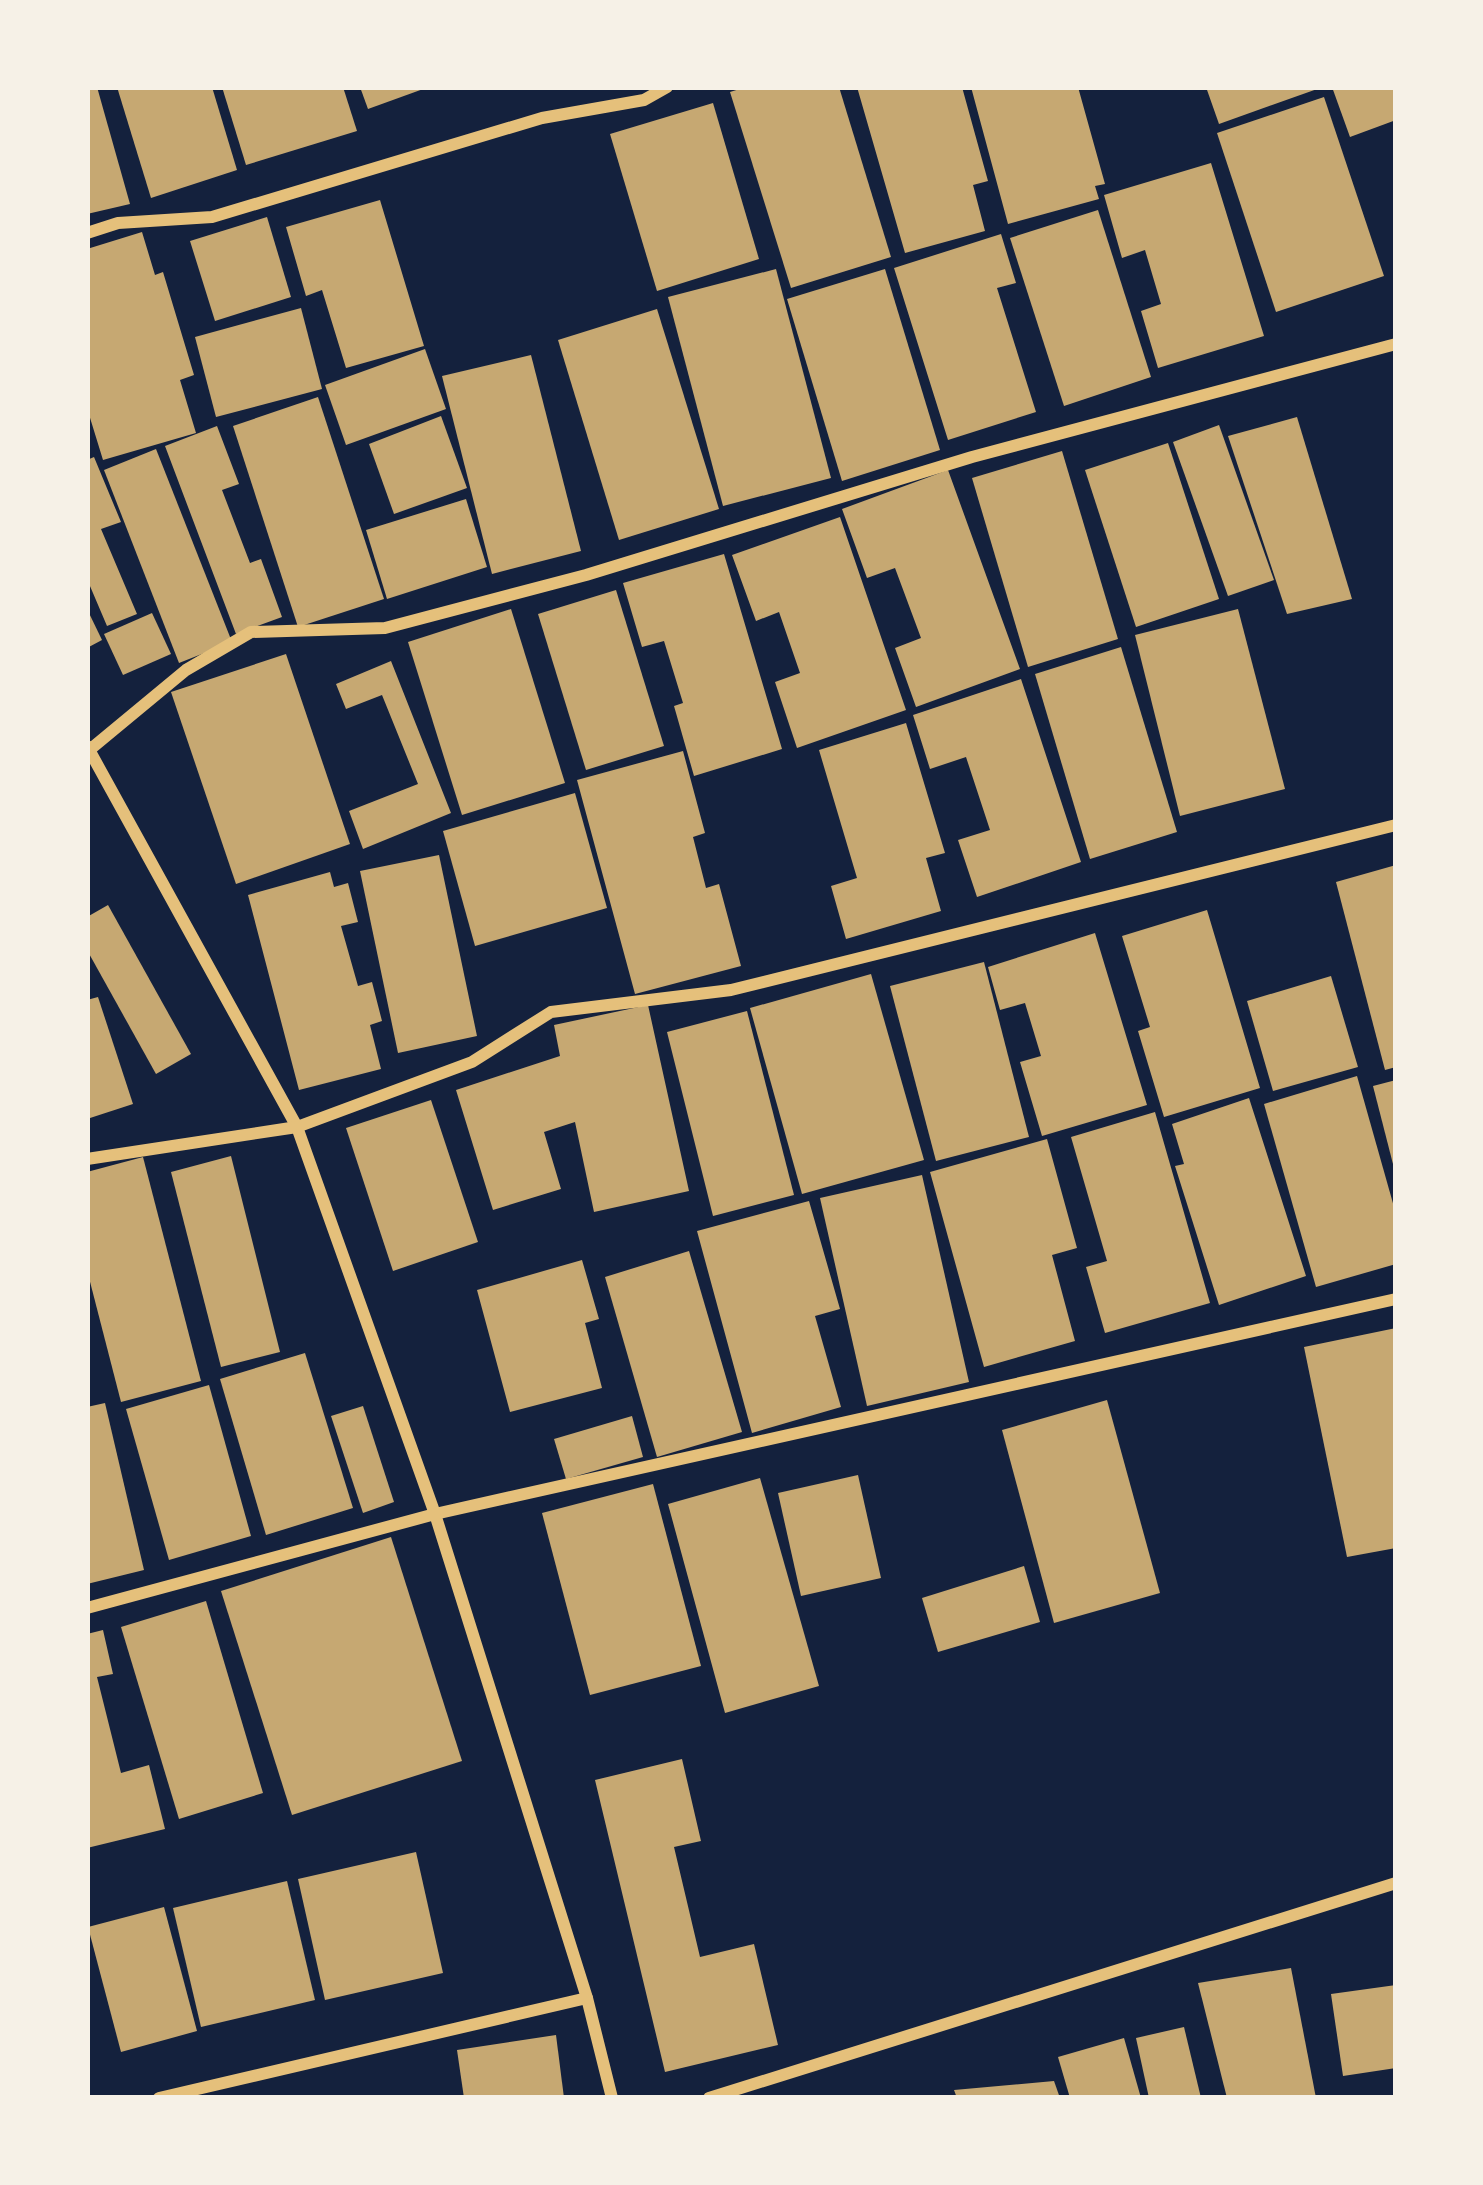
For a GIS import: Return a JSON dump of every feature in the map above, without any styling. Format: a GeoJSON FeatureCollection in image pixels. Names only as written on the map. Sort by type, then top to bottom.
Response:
{"type":"FeatureCollection","features":[{"type":"Feature","properties":{"kind":"street"},"geometry":{"type":"LineString","coordinates":[[87,233],[118,223],[212,217],[542,118],[644,100],[667,87]]}},
{"type":"Feature","properties":{"kind":"street"},"geometry":{"type":"LineString","coordinates":[[612,2098],[587,1998],[435,1514],[296,1127],[88,750],[186,670],[251,632],[386,628],[586,575],[972,457],[1396,344]]}},
{"type":"Feature","properties":{"kind":"street"},"geometry":{"type":"LineString","coordinates":[[87,1160],[296,1127],[472,1062],[551,1012],[730,990],[1396,825]]}},
{"type":"Feature","properties":{"kind":"street"},"geometry":{"type":"LineString","coordinates":[[87,1608],[435,1514],[1396,1299]]}},
{"type":"Feature","properties":{"kind":"street"},"geometry":{"type":"LineString","coordinates":[[709,2098],[1396,1883]]}},
{"type":"Feature","properties":{"kind":"street"},"geometry":{"type":"LineString","coordinates":[[159,2098],[587,1998]]}},
{"type":"Feature","properties":{"kind":"building"},"geometry":{"type":"Polygon","coordinates":[[[87,87],[97,87],[130,204],[87,214],[87,87]]]}},
{"type":"Feature","properties":{"kind":"building"},"geometry":{"type":"Polygon","coordinates":[[[117,87],[212,87],[237,170],[151,198],[117,87]]]}},
{"type":"Feature","properties":{"kind":"building"},"geometry":{"type":"Polygon","coordinates":[[[222,87],[343,87],[357,131],[246,165],[222,87]]]}},
{"type":"Feature","properties":{"kind":"building"},"geometry":{"type":"Polygon","coordinates":[[[360,87],[426,87],[426,88],[368,109],[360,87]]]}},
{"type":"Feature","properties":{"kind":"building"},"geometry":{"type":"Polygon","coordinates":[[[746,87],[839,87],[891,257],[791,288],[730,92],[746,87]]]}},
{"type":"Feature","properties":{"kind":"building"},"geometry":{"type":"Polygon","coordinates":[[[857,87],[962,87],[988,181],[973,185],[985,231],[905,253],[857,87]]]}},
{"type":"Feature","properties":{"kind":"building"},"geometry":{"type":"Polygon","coordinates":[[[971,87],[1078,87],[1105,184],[1095,186],[1099,199],[1008,224],[971,87]]]}},
{"type":"Feature","properties":{"kind":"building"},"geometry":{"type":"Polygon","coordinates":[[[1206,87],[1320,87],[1320,88],[1219,124],[1206,87]]]}},
{"type":"Feature","properties":{"kind":"building"},"geometry":{"type":"Polygon","coordinates":[[[1332,87],[1396,87],[1396,120],[1350,137],[1332,87]]]}},
{"type":"Feature","properties":{"kind":"building"},"geometry":{"type":"Polygon","coordinates":[[[1324,97],[1384,276],[1276,312],[1217,133],[1324,97]]]}},
{"type":"Feature","properties":{"kind":"building"},"geometry":{"type":"Polygon","coordinates":[[[713,103],[759,259],[657,291],[610,134],[713,103]]]}},
{"type":"Feature","properties":{"kind":"building"},"geometry":{"type":"Polygon","coordinates":[[[1211,163],[1264,336],[1158,368],[1141,311],[1161,304],[1145,250],[1122,258],[1104,195],[1211,163]]]}},
{"type":"Feature","properties":{"kind":"building"},"geometry":{"type":"Polygon","coordinates":[[[380,200],[424,346],[346,368],[322,290],[306,296],[286,227],[380,200]]]}},
{"type":"Feature","properties":{"kind":"building"},"geometry":{"type":"Polygon","coordinates":[[[1098,210],[1151,377],[1064,406],[1010,238],[1098,210]]]}},
{"type":"Feature","properties":{"kind":"building"},"geometry":{"type":"Polygon","coordinates":[[[267,217],[291,297],[215,321],[190,241],[267,217]]]}},
{"type":"Feature","properties":{"kind":"building"},"geometry":{"type":"Polygon","coordinates":[[[142,232],[155,275],[163,272],[194,375],[180,380],[196,433],[103,460],[87,408],[87,249],[142,232]]]}},
{"type":"Feature","properties":{"kind":"building"},"geometry":{"type":"Polygon","coordinates":[[[1001,234],[1016,283],[997,288],[1036,412],[948,440],[894,268],[1001,234]]]}},
{"type":"Feature","properties":{"kind":"building"},"geometry":{"type":"Polygon","coordinates":[[[776,269],[831,478],[723,506],[668,297],[776,269]]]}},
{"type":"Feature","properties":{"kind":"building"},"geometry":{"type":"Polygon","coordinates":[[[885,269],[940,450],[842,481],[787,299],[885,269]]]}},
{"type":"Feature","properties":{"kind":"building"},"geometry":{"type":"Polygon","coordinates":[[[301,308],[322,389],[216,417],[195,337],[301,308]]]}},
{"type":"Feature","properties":{"kind":"building"},"geometry":{"type":"Polygon","coordinates":[[[657,309],[719,509],[619,540],[558,340],[657,309]]]}},
{"type":"Feature","properties":{"kind":"building"},"geometry":{"type":"Polygon","coordinates":[[[425,349],[446,409],[346,445],[325,385],[425,349]]]}},
{"type":"Feature","properties":{"kind":"building"},"geometry":{"type":"Polygon","coordinates":[[[531,355],[581,551],[492,574],[442,376],[531,355]]]}},
{"type":"Feature","properties":{"kind":"building"},"geometry":{"type":"Polygon","coordinates":[[[318,397],[384,599],[298,627],[233,426],[318,397]]]}},
{"type":"Feature","properties":{"kind":"building"},"geometry":{"type":"Polygon","coordinates":[[[441,416],[467,488],[394,514],[369,444],[441,416]]]}},
{"type":"Feature","properties":{"kind":"building"},"geometry":{"type":"Polygon","coordinates":[[[1297,417],[1352,599],[1287,614],[1228,436],[1297,417]]]}},
{"type":"Feature","properties":{"kind":"building"},"geometry":{"type":"Polygon","coordinates":[[[1219,425],[1274,580],[1228,596],[1173,442],[1219,425]]]}},
{"type":"Feature","properties":{"kind":"building"},"geometry":{"type":"Polygon","coordinates":[[[217,426],[239,484],[222,490],[250,563],[261,559],[282,617],[236,634],[165,446],[217,426]]]}},
{"type":"Feature","properties":{"kind":"building"},"geometry":{"type":"Polygon","coordinates":[[[1168,443],[1219,599],[1136,627],[1085,470],[1168,443]]]}},
{"type":"Feature","properties":{"kind":"building"},"geometry":{"type":"Polygon","coordinates":[[[156,449],[232,642],[179,663],[104,470],[156,449]]]}},
{"type":"Feature","properties":{"kind":"building"},"geometry":{"type":"Polygon","coordinates":[[[1062,451],[1118,639],[1028,667],[972,478],[1062,451]]]}},
{"type":"Feature","properties":{"kind":"building"},"geometry":{"type":"Polygon","coordinates":[[[94,457],[121,522],[101,529],[137,614],[107,626],[87,579],[87,460],[94,457]]]}},
{"type":"Feature","properties":{"kind":"building"},"geometry":{"type":"Polygon","coordinates":[[[948,470],[1020,669],[916,707],[895,648],[921,638],[895,568],[867,578],[842,509],[948,470]]]}},
{"type":"Feature","properties":{"kind":"building"},"geometry":{"type":"Polygon","coordinates":[[[466,499],[487,567],[387,599],[366,530],[466,499]]]}},
{"type":"Feature","properties":{"kind":"building"},"geometry":{"type":"Polygon","coordinates":[[[840,517],[906,710],[797,748],[775,682],[800,673],[779,612],[756,621],[732,555],[840,517]]]}},
{"type":"Feature","properties":{"kind":"building"},"geometry":{"type":"Polygon","coordinates":[[[724,554],[782,749],[694,776],[674,706],[683,703],[664,641],[642,647],[623,583],[724,554]]]}},
{"type":"Feature","properties":{"kind":"building"},"geometry":{"type":"Polygon","coordinates":[[[616,590],[664,746],[586,770],[538,614],[616,590]]]}},
{"type":"Feature","properties":{"kind":"building"},"geometry":{"type":"Polygon","coordinates":[[[87,609],[102,640],[87,648],[87,609]]]}},
{"type":"Feature","properties":{"kind":"building"},"geometry":{"type":"Polygon","coordinates":[[[511,609],[565,783],[462,815],[408,642],[511,609]]]}},
{"type":"Feature","properties":{"kind":"building"},"geometry":{"type":"Polygon","coordinates":[[[1238,609],[1285,789],[1180,816],[1135,635],[1238,609]]]}},
{"type":"Feature","properties":{"kind":"building"},"geometry":{"type":"Polygon","coordinates":[[[152,613],[171,654],[123,675],[104,634],[152,613]]]}},
{"type":"Feature","properties":{"kind":"building"},"geometry":{"type":"Polygon","coordinates":[[[1121,647],[1177,832],[1090,859],[1035,674],[1121,647]]]}},
{"type":"Feature","properties":{"kind":"building"},"geometry":{"type":"Polygon","coordinates":[[[286,654],[350,844],[236,884],[171,692],[286,654]]]}},
{"type":"Feature","properties":{"kind":"building"},"geometry":{"type":"Polygon","coordinates":[[[391,661],[451,813],[363,849],[349,811],[418,784],[382,695],[346,709],[336,684],[391,661]]]}},
{"type":"Feature","properties":{"kind":"building"},"geometry":{"type":"Polygon","coordinates":[[[1021,679],[1081,862],[977,897],[958,840],[990,830],[966,757],[930,769],[913,715],[1021,679]]]}},
{"type":"Feature","properties":{"kind":"building"},"geometry":{"type":"Polygon","coordinates":[[[906,723],[945,853],[926,858],[941,911],[846,939],[831,886],[857,878],[819,750],[906,723]]]}},
{"type":"Feature","properties":{"kind":"building"},"geometry":{"type":"Polygon","coordinates":[[[683,751],[705,833],[693,837],[706,888],[719,884],[741,966],[635,994],[577,780],[683,751]]]}},
{"type":"Feature","properties":{"kind":"building"},"geometry":{"type":"Polygon","coordinates":[[[575,793],[607,908],[475,946],[443,831],[575,793]]]}},
{"type":"Feature","properties":{"kind":"building"},"geometry":{"type":"Polygon","coordinates":[[[439,855],[477,1036],[398,1053],[360,871],[439,855]]]}},
{"type":"Feature","properties":{"kind":"building"},"geometry":{"type":"Polygon","coordinates":[[[1396,865],[1396,1067],[1385,1070],[1336,882],[1396,865]]]}},
{"type":"Feature","properties":{"kind":"building"},"geometry":{"type":"Polygon","coordinates":[[[330,872],[334,887],[348,883],[358,922],[341,926],[358,986],[372,982],[382,1021],[370,1025],[381,1069],[299,1090],[248,895],[330,872]]]}},
{"type":"Feature","properties":{"kind":"building"},"geometry":{"type":"Polygon","coordinates":[[[108,905],[191,1054],[156,1074],[87,950],[87,917],[108,905]]]}},
{"type":"Feature","properties":{"kind":"building"},"geometry":{"type":"Polygon","coordinates":[[[1207,910],[1260,1088],[1164,1117],[1138,1031],[1150,1027],[1122,936],[1207,910]]]}},
{"type":"Feature","properties":{"kind":"building"},"geometry":{"type":"Polygon","coordinates":[[[1095,933],[1147,1105],[1042,1136],[1020,1062],[1041,1056],[1025,1003],[1000,1010],[988,967],[1095,933]]]}},
{"type":"Feature","properties":{"kind":"building"},"geometry":{"type":"Polygon","coordinates":[[[984,962],[1029,1137],[936,1161],[890,986],[984,962]]]}},
{"type":"Feature","properties":{"kind":"building"},"geometry":{"type":"Polygon","coordinates":[[[871,974],[924,1160],[802,1194],[750,1008],[871,974]]]}},
{"type":"Feature","properties":{"kind":"building"},"geometry":{"type":"Polygon","coordinates":[[[1331,976],[1358,1067],[1273,1091],[1247,1001],[1331,976]]]}},
{"type":"Feature","properties":{"kind":"building"},"geometry":{"type":"Polygon","coordinates":[[[98,997],[133,1104],[87,1119],[87,1000],[98,997]]]}},
{"type":"Feature","properties":{"kind":"building"},"geometry":{"type":"Polygon","coordinates":[[[648,1005],[689,1191],[594,1212],[575,1122],[544,1132],[561,1189],[493,1210],[456,1090],[560,1056],[554,1025],[648,1005]]]}},
{"type":"Feature","properties":{"kind":"building"},"geometry":{"type":"Polygon","coordinates":[[[747,1011],[794,1195],[713,1216],[667,1032],[747,1011]]]}},
{"type":"Feature","properties":{"kind":"building"},"geometry":{"type":"Polygon","coordinates":[[[1357,1076],[1396,1214],[1396,1264],[1316,1287],[1264,1104],[1357,1076]]]}},
{"type":"Feature","properties":{"kind":"building"},"geometry":{"type":"Polygon","coordinates":[[[1396,1080],[1396,1168],[1394,1168],[1373,1086],[1396,1080]]]}},
{"type":"Feature","properties":{"kind":"building"},"geometry":{"type":"Polygon","coordinates":[[[1249,1098],[1306,1276],[1219,1305],[1175,1166],[1184,1164],[1172,1124],[1249,1098]]]}},
{"type":"Feature","properties":{"kind":"building"},"geometry":{"type":"Polygon","coordinates":[[[431,1100],[478,1242],[393,1271],[346,1128],[431,1100]]]}},
{"type":"Feature","properties":{"kind":"building"},"geometry":{"type":"Polygon","coordinates":[[[1155,1112],[1210,1303],[1105,1333],[1086,1267],[1107,1261],[1071,1137],[1155,1112]]]}},
{"type":"Feature","properties":{"kind":"building"},"geometry":{"type":"Polygon","coordinates":[[[1047,1139],[1077,1248],[1052,1255],[1075,1341],[984,1367],[930,1172],[1047,1139]]]}},
{"type":"Feature","properties":{"kind":"building"},"geometry":{"type":"Polygon","coordinates":[[[231,1156],[280,1352],[221,1367],[171,1172],[231,1156]]]}},
{"type":"Feature","properties":{"kind":"building"},"geometry":{"type":"Polygon","coordinates":[[[143,1157],[201,1381],[121,1402],[87,1270],[87,1172],[143,1157]]]}},
{"type":"Feature","properties":{"kind":"building"},"geometry":{"type":"Polygon","coordinates":[[[922,1175],[969,1382],[867,1406],[820,1198],[922,1175]]]}},
{"type":"Feature","properties":{"kind":"building"},"geometry":{"type":"Polygon","coordinates":[[[809,1201],[840,1309],[815,1316],[841,1407],[752,1433],[697,1231],[809,1201]]]}},
{"type":"Feature","properties":{"kind":"building"},"geometry":{"type":"Polygon","coordinates":[[[689,1251],[742,1432],[657,1457],[605,1277],[689,1251]]]}},
{"type":"Feature","properties":{"kind":"building"},"geometry":{"type":"Polygon","coordinates":[[[582,1260],[599,1319],[585,1323],[602,1388],[510,1412],[477,1290],[582,1260]]]}},
{"type":"Feature","properties":{"kind":"building"},"geometry":{"type":"Polygon","coordinates":[[[1396,1328],[1396,1548],[1347,1557],[1304,1347],[1396,1328]]]}},
{"type":"Feature","properties":{"kind":"building"},"geometry":{"type":"Polygon","coordinates":[[[305,1353],[353,1508],[266,1535],[220,1379],[305,1353]]]}},
{"type":"Feature","properties":{"kind":"building"},"geometry":{"type":"Polygon","coordinates":[[[209,1385],[251,1536],[169,1560],[126,1409],[209,1385]]]}},
{"type":"Feature","properties":{"kind":"building"},"geometry":{"type":"Polygon","coordinates":[[[1107,1400],[1160,1593],[1054,1623],[1002,1430],[1107,1400]]]}},
{"type":"Feature","properties":{"kind":"building"},"geometry":{"type":"Polygon","coordinates":[[[105,1403],[144,1570],[87,1584],[87,1407],[105,1403]]]}},
{"type":"Feature","properties":{"kind":"building"},"geometry":{"type":"Polygon","coordinates":[[[363,1406],[394,1502],[363,1513],[331,1416],[363,1406]]]}},
{"type":"Feature","properties":{"kind":"building"},"geometry":{"type":"Polygon","coordinates":[[[632,1416],[643,1457],[566,1479],[554,1439],[632,1416]]]}},
{"type":"Feature","properties":{"kind":"building"},"geometry":{"type":"Polygon","coordinates":[[[858,1475],[881,1578],[801,1596],[778,1493],[858,1475]]]}},
{"type":"Feature","properties":{"kind":"building"},"geometry":{"type":"Polygon","coordinates":[[[760,1478],[819,1686],[725,1713],[668,1504],[760,1478]]]}},
{"type":"Feature","properties":{"kind":"building"},"geometry":{"type":"Polygon","coordinates":[[[653,1484],[701,1666],[590,1695],[542,1513],[653,1484]]]}},
{"type":"Feature","properties":{"kind":"building"},"geometry":{"type":"Polygon","coordinates":[[[391,1537],[462,1761],[292,1815],[221,1591],[391,1537]]]}},
{"type":"Feature","properties":{"kind":"building"},"geometry":{"type":"Polygon","coordinates":[[[1024,1566],[1040,1622],[938,1652],[922,1598],[1024,1566]]]}},
{"type":"Feature","properties":{"kind":"building"},"geometry":{"type":"Polygon","coordinates":[[[206,1601],[263,1793],[179,1819],[121,1627],[206,1601]]]}},
{"type":"Feature","properties":{"kind":"building"},"geometry":{"type":"Polygon","coordinates":[[[103,1630],[113,1674],[97,1677],[121,1773],[149,1765],[165,1829],[87,1848],[87,1634],[103,1630]]]}},
{"type":"Feature","properties":{"kind":"building"},"geometry":{"type":"Polygon","coordinates":[[[682,1759],[701,1841],[674,1847],[700,1957],[754,1944],[778,2045],[665,2072],[595,1780],[682,1759]]]}},
{"type":"Feature","properties":{"kind":"building"},"geometry":{"type":"Polygon","coordinates":[[[416,1852],[443,1973],[325,2000],[298,1879],[416,1852]]]}},
{"type":"Feature","properties":{"kind":"building"},"geometry":{"type":"Polygon","coordinates":[[[287,1881],[315,2000],[201,2027],[173,1908],[287,1881]]]}},
{"type":"Feature","properties":{"kind":"building"},"geometry":{"type":"Polygon","coordinates":[[[164,1907],[197,2031],[121,2052],[88,1927],[164,1907]]]}},
{"type":"Feature","properties":{"kind":"building"},"geometry":{"type":"Polygon","coordinates":[[[1291,1968],[1316,2098],[1227,2098],[1198,1983],[1291,1968]]]}},
{"type":"Feature","properties":{"kind":"building"},"geometry":{"type":"Polygon","coordinates":[[[1396,1985],[1396,2068],[1343,2076],[1331,1994],[1396,1985]]]}},
{"type":"Feature","properties":{"kind":"building"},"geometry":{"type":"Polygon","coordinates":[[[1184,2027],[1201,2098],[1149,2098],[1136,2038],[1184,2027]]]}},
{"type":"Feature","properties":{"kind":"building"},"geometry":{"type":"Polygon","coordinates":[[[556,2035],[564,2098],[464,2098],[457,2050],[556,2035]]]}},
{"type":"Feature","properties":{"kind":"building"},"geometry":{"type":"Polygon","coordinates":[[[1124,2038],[1141,2098],[1070,2098],[1058,2057],[1124,2038]]]}},
{"type":"Feature","properties":{"kind":"building"},"geometry":{"type":"Polygon","coordinates":[[[1054,2081],[1060,2098],[957,2098],[954,2090],[1054,2081]]]}}]}
